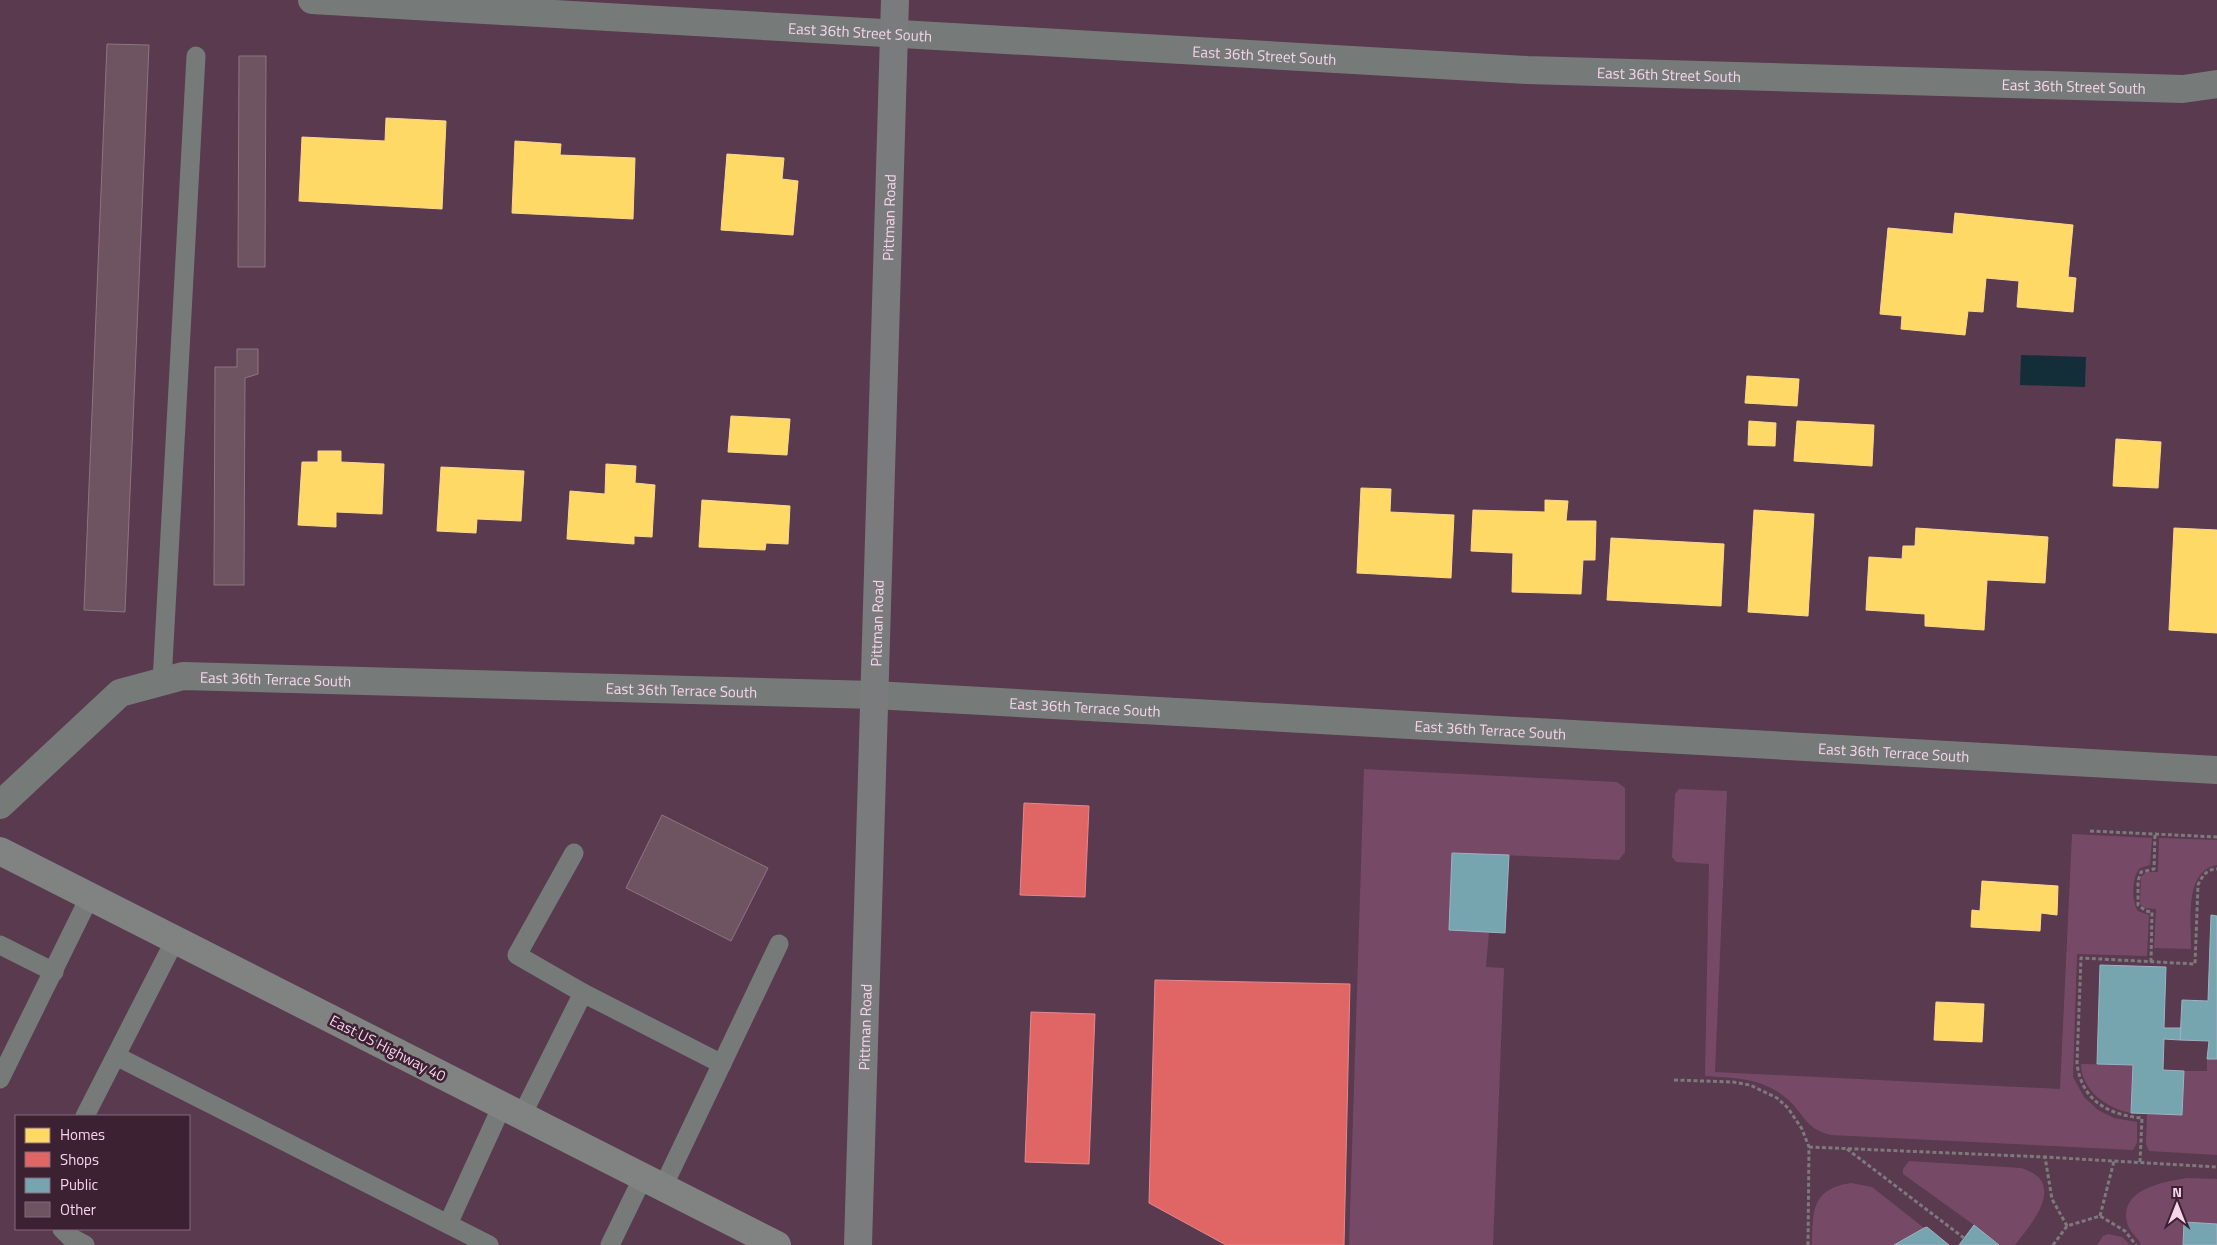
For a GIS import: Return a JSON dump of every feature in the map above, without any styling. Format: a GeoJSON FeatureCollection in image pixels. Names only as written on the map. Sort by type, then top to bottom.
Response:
{"type":"FeatureCollection","features":[{"type":"Feature","properties":{"kind":"main road","name":"East US Highway 40"},"geometry":{"type":"LineString","coordinates":[[0,851],[776,1245]]}},
{"type":"Feature","properties":{"kind":"street","name":"East 36th Street South"},"geometry":{"type":"LineString","coordinates":[[312,0],[1527,70],[2183,89],[2217,84]]}},
{"type":"Feature","properties":{"kind":"street","name":"Pittman Road"},"geometry":{"type":"LineString","coordinates":[[858,1245],[895,0]]}},
{"type":"Feature","properties":{"kind":"street","name":"East 36th Terrace South"},"geometry":{"type":"LineString","coordinates":[[0,805],[120,693],[183,676],[874,696],[2217,770]]}},
{"type":"Feature","properties":{"kind":"lane"},"geometry":{"type":"LineString","coordinates":[[162,682],[196,56]]}},
{"type":"Feature","properties":{"kind":"lane"},"geometry":{"type":"LineString","coordinates":[[574,853],[518,955],[584,993],[722,1064]]}},
{"type":"Feature","properties":{"kind":"lane"},"geometry":{"type":"LineString","coordinates":[[0,1079],[90,896]]}},
{"type":"Feature","properties":{"kind":"lane"},"geometry":{"type":"LineString","coordinates":[[86,1115],[175,940]]}},
{"type":"Feature","properties":{"kind":"lane"},"geometry":{"type":"LineString","coordinates":[[610,1245],[653,1182],[722,1064],[779,944]]}},
{"type":"Feature","properties":{"kind":"lane"},"geometry":{"type":"LineString","coordinates":[[0,945],[54,972]]}},
{"type":"Feature","properties":{"kind":"lane"},"geometry":{"type":"LineString","coordinates":[[448,1224],[512,1110],[584,993]]}},
{"type":"Feature","properties":{"kind":"lane"},"geometry":{"type":"LineString","coordinates":[[116,1056],[489,1245]]}},
{"type":"Feature","properties":{"kind":"lane"},"geometry":{"type":"LineString","coordinates":[[63,1230],[70,1237],[85,1245]]}},
{"type":"Feature","properties":{"kind":"path"},"geometry":{"type":"LineString","coordinates":[[2090,831],[2217,837]]}},
{"type":"Feature","properties":{"kind":"path"},"geometry":{"type":"LineString","coordinates":[[2151,962],[2152,912],[2139,908],[2137,890],[2139,874],[2145,870],[2154,869],[2155,834]]}},
{"type":"Feature","properties":{"kind":"path"},"geometry":{"type":"LineString","coordinates":[[2140,1162],[2142,1118],[2125,1117],[2105,1108],[2091,1097],[2079,1078],[2077,1063],[2081,958],[2194,964],[2198,885],[2202,876],[2207,872],[2217,869]]}},
{"type":"Feature","properties":{"kind":"path"},"geometry":{"type":"LineString","coordinates":[[1674,1080],[1733,1082],[1750,1085],[1764,1090],[1788,1108],[1802,1129],[1809,1147],[1808,1245]]}},
{"type":"Feature","properties":{"kind":"path"},"geometry":{"type":"LineString","coordinates":[[1809,1147],[2045,1157],[2217,1167]]}},
{"type":"Feature","properties":{"kind":"path"},"geometry":{"type":"LineString","coordinates":[[1846,1148],[1964,1238]]}},
{"type":"Feature","properties":{"kind":"path"},"geometry":{"type":"LineString","coordinates":[[2045,1157],[2052,1199],[2067,1226]]}},
{"type":"Feature","properties":{"kind":"path"},"geometry":{"type":"LineString","coordinates":[[2100,1216],[2114,1161]]}},
{"type":"Feature","properties":{"kind":"path"},"geometry":{"type":"LineString","coordinates":[[2053,1245],[2067,1226],[2100,1216],[2125,1231],[2136,1245]]}},
{"type":"Feature","properties":{"kind":"shaded area"},"geometry":{"type":"Polygon","coordinates":[[[1364,769],[1617,782],[1625,788],[1625,852],[1619,860],[1452,853],[1489,932],[1486,967],[1504,968],[1493,1245],[1349,1245],[1364,769]]]}},
{"type":"Feature","properties":{"kind":"shaded area"},"geometry":{"type":"Polygon","coordinates":[[[1679,789],[1727,791],[1715,1072],[2060,1089],[2072,834],[2152,838],[2150,865],[2140,868],[2137,872],[2133,889],[2134,901],[2138,911],[2149,915],[2147,956],[2077,954],[2073,1077],[2084,1097],[2098,1110],[2114,1118],[2137,1122],[2137,1143],[2133,1150],[1831,1135],[1815,1129],[1785,1097],[1767,1086],[1747,1080],[1705,1076],[1709,864],[1676,862],[1672,857],[1675,794],[1679,789]]]}},
{"type":"Feature","properties":{"kind":"shaded area"},"geometry":{"type":"Polygon","coordinates":[[[2159,838],[2217,840],[2217,865],[2206,869],[2194,887],[2191,913],[2191,949],[2154,948],[2156,909],[2145,908],[2140,904],[2141,877],[2146,872],[2158,872],[2159,838]]]}},
{"type":"Feature","properties":{"kind":"shaded area"},"geometry":{"type":"Polygon","coordinates":[[[2207,1059],[2217,1059],[2217,1155],[2149,1151],[2146,1144],[2147,1114],[2182,1115],[2184,1071],[2207,1071],[2207,1059]]]}},
{"type":"Feature","properties":{"kind":"shaded area"},"geometry":{"type":"Polygon","coordinates":[[[2081,1064],[2133,1065],[2131,1113],[2113,1107],[2097,1097],[2085,1082],[2081,1064]]]}},
{"type":"Feature","properties":{"kind":"shaded area"},"geometry":{"type":"Polygon","coordinates":[[[1909,1161],[2021,1168],[2035,1174],[2042,1183],[2044,1193],[2042,1204],[2030,1226],[2015,1245],[1999,1245],[1903,1174],[1903,1169],[1909,1161]]]}},
{"type":"Feature","properties":{"kind":"shaded area"},"geometry":{"type":"Polygon","coordinates":[[[2187,1178],[2217,1179],[2217,1224],[2184,1222],[2183,1245],[2141,1245],[2127,1222],[2127,1211],[2130,1202],[2145,1189],[2187,1178]]]}},
{"type":"Feature","properties":{"kind":"shaded area"},"geometry":{"type":"Polygon","coordinates":[[[1851,1183],[1872,1187],[1924,1228],[1894,1245],[1812,1245],[1814,1212],[1821,1196],[1828,1190],[1851,1183]]]}},
{"type":"Feature","properties":{"kind":"shaded area"},"geometry":{"type":"Polygon","coordinates":[[[2108,1234],[2122,1237],[2130,1245],[2097,1245],[2103,1236],[2108,1234]]]}},
{"type":"Feature","properties":{"kind":"water"},"geometry":{"type":"Polygon","coordinates":[[[2021,355],[2086,357],[2085,387],[2020,385],[2021,355]]]}},
{"type":"Feature","properties":{"kind":"building: Homes"},"geometry":{"type":"Polygon","coordinates":[[[386,118],[446,121],[442,209],[299,201],[302,137],[385,141],[386,118]]]}},
{"type":"Feature","properties":{"kind":"building: Homes"},"geometry":{"type":"Polygon","coordinates":[[[515,141],[561,144],[560,155],[635,158],[633,219],[512,213],[515,141]]]}},
{"type":"Feature","properties":{"kind":"building: Homes"},"geometry":{"type":"Polygon","coordinates":[[[727,154],[784,158],[782,179],[798,181],[793,235],[721,230],[727,154]]]}},
{"type":"Feature","properties":{"kind":"building: Homes"},"geometry":{"type":"Polygon","coordinates":[[[1955,213],[2073,225],[2068,277],[2076,278],[2073,312],[2017,307],[2019,281],[1986,278],[1983,312],[1968,311],[1965,335],[1901,329],[1902,316],[1880,314],[1888,228],[1953,234],[1955,213]]]}},
{"type":"Feature","properties":{"kind":"building: Homes"},"geometry":{"type":"Polygon","coordinates":[[[1747,376],[1799,379],[1797,406],[1745,403],[1747,376]]]}},
{"type":"Feature","properties":{"kind":"building: Homes"},"geometry":{"type":"Polygon","coordinates":[[[731,416],[790,419],[787,455],[728,452],[731,416]]]}},
{"type":"Feature","properties":{"kind":"building: Homes"},"geometry":{"type":"Polygon","coordinates":[[[1749,421],[1776,423],[1775,446],[1748,445],[1749,421]]]}},
{"type":"Feature","properties":{"kind":"building: Homes"},"geometry":{"type":"Polygon","coordinates":[[[1797,421],[1874,425],[1872,466],[1794,461],[1797,421]]]}},
{"type":"Feature","properties":{"kind":"building: Homes"},"geometry":{"type":"Polygon","coordinates":[[[2116,439],[2161,442],[2158,488],[2113,486],[2116,439]]]}},
{"type":"Feature","properties":{"kind":"building: Homes"},"geometry":{"type":"Polygon","coordinates":[[[318,451],[341,451],[341,462],[384,464],[382,514],[336,512],[336,527],[298,525],[302,462],[318,462],[318,451]]]}},
{"type":"Feature","properties":{"kind":"building: Homes"},"geometry":{"type":"Polygon","coordinates":[[[606,464],[636,466],[635,483],[655,485],[652,537],[634,536],[634,544],[567,539],[570,491],[605,494],[606,464]]]}},
{"type":"Feature","properties":{"kind":"building: Homes"},"geometry":{"type":"Polygon","coordinates":[[[441,467],[524,471],[521,521],[477,519],[476,533],[437,531],[441,467]]]}},
{"type":"Feature","properties":{"kind":"building: Homes"},"geometry":{"type":"Polygon","coordinates":[[[1361,488],[1391,489],[1390,512],[1454,515],[1451,578],[1357,573],[1361,488]]]}},
{"type":"Feature","properties":{"kind":"building: Homes"},"geometry":{"type":"Polygon","coordinates":[[[702,500],[790,506],[788,544],[766,543],[765,550],[699,547],[702,500]]]}},
{"type":"Feature","properties":{"kind":"building: Homes"},"geometry":{"type":"Polygon","coordinates":[[[1545,500],[1568,501],[1566,521],[1596,521],[1595,560],[1583,560],[1581,594],[1512,592],[1513,553],[1471,551],[1473,510],[1545,512],[1545,500]]]}},
{"type":"Feature","properties":{"kind":"building: Homes"},"geometry":{"type":"Polygon","coordinates":[[[1754,510],[1814,514],[1808,616],[1748,612],[1754,510]]]}},
{"type":"Feature","properties":{"kind":"building: Homes"},"geometry":{"type":"Polygon","coordinates":[[[1916,528],[2048,537],[2045,583],[1987,580],[1984,630],[1925,626],[1925,614],[1866,610],[1869,557],[1902,559],[1903,546],[1915,546],[1916,528]]]}},
{"type":"Feature","properties":{"kind":"building: Homes"},"geometry":{"type":"Polygon","coordinates":[[[2174,528],[2217,530],[2217,633],[2169,630],[2174,528]]]}},
{"type":"Feature","properties":{"kind":"building: Homes"},"geometry":{"type":"Polygon","coordinates":[[[1611,538],[1724,544],[1721,606],[1607,600],[1611,538]]]}},
{"type":"Feature","properties":{"kind":"building: Homes"},"geometry":{"type":"Polygon","coordinates":[[[1982,881],[2058,886],[2057,915],[2041,913],[2040,931],[1971,927],[1972,910],[1980,911],[1982,881]]]}},
{"type":"Feature","properties":{"kind":"building: Homes"},"geometry":{"type":"Polygon","coordinates":[[[1936,1002],[1984,1004],[1982,1042],[1934,1040],[1936,1002]]]}},
{"type":"Feature","properties":{"kind":"building: Shops"},"geometry":{"type":"Polygon","coordinates":[[[1024,803],[1089,806],[1085,897],[1020,895],[1024,803]]]}},
{"type":"Feature","properties":{"kind":"building: Shops"},"geometry":{"type":"Polygon","coordinates":[[[1155,980],[1350,984],[1344,1245],[1226,1245],[1149,1203],[1155,980]]]}},
{"type":"Feature","properties":{"kind":"building: Shops"},"geometry":{"type":"Polygon","coordinates":[[[1031,1012],[1095,1014],[1089,1164],[1025,1162],[1031,1012]]]}},
{"type":"Feature","properties":{"kind":"building: Public"},"geometry":{"type":"Polygon","coordinates":[[[1452,853],[1509,855],[1505,933],[1449,930],[1452,853]]]}},
{"type":"Feature","properties":{"kind":"building: Public"},"geometry":{"type":"Polygon","coordinates":[[[2211,915],[2217,916],[2217,1059],[2207,1059],[2209,1041],[2180,1040],[2182,1000],[2208,1001],[2211,915]]]}},
{"type":"Feature","properties":{"kind":"building: Public"},"geometry":{"type":"Polygon","coordinates":[[[2100,965],[2166,967],[2164,1028],[2181,1028],[2180,1040],[2164,1039],[2163,1070],[2184,1071],[2182,1115],[2131,1113],[2133,1065],[2097,1064],[2100,965]]]}},
{"type":"Feature","properties":{"kind":"building: Public"},"geometry":{"type":"Polygon","coordinates":[[[2184,1222],[2217,1224],[2217,1245],[2183,1245],[2184,1222]]]}},
{"type":"Feature","properties":{"kind":"building: Public"},"geometry":{"type":"Polygon","coordinates":[[[1974,1225],[1999,1245],[1959,1245],[1974,1225]]]}},
{"type":"Feature","properties":{"kind":"building: Public"},"geometry":{"type":"Polygon","coordinates":[[[1927,1227],[1949,1245],[1894,1245],[1924,1228],[1927,1227]]]}},
{"type":"Feature","properties":{"kind":"building: Other"},"geometry":{"type":"Polygon","coordinates":[[[107,44],[149,45],[125,612],[84,610],[107,44]]]}},
{"type":"Feature","properties":{"kind":"building: Other"},"geometry":{"type":"Polygon","coordinates":[[[239,56],[266,56],[265,267],[238,267],[239,56]]]}},
{"type":"Feature","properties":{"kind":"building: Other"},"geometry":{"type":"Polygon","coordinates":[[[237,349],[258,349],[258,374],[245,378],[244,585],[214,585],[215,367],[237,367],[237,349]]]}},
{"type":"Feature","properties":{"kind":"building: Other"},"geometry":{"type":"Polygon","coordinates":[[[662,815],[768,868],[731,941],[626,888],[662,815]]]}}]}
